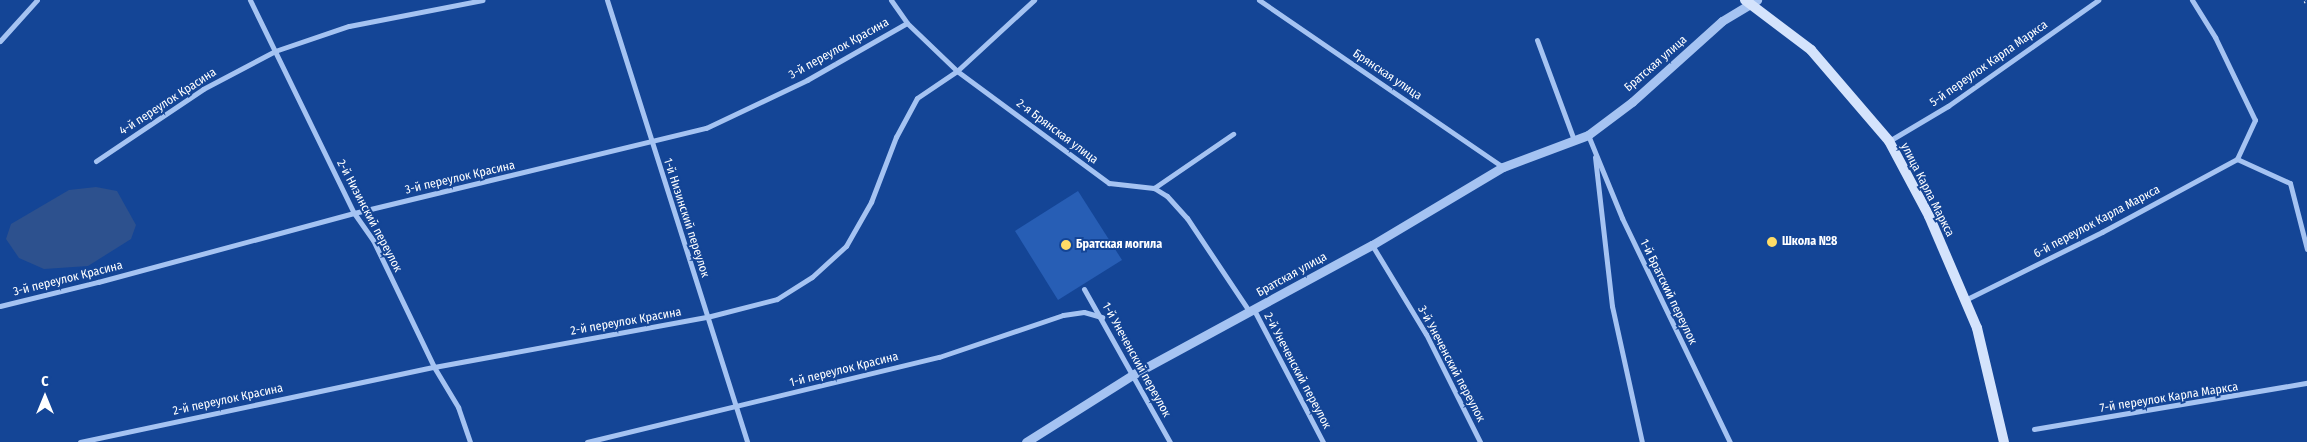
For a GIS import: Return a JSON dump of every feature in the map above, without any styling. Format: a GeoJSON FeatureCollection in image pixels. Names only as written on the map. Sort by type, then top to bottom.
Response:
{"type":"FeatureCollection","features":[{"type":"Feature","properties":{"kind":"main road","name":"улица Карла Маркса"},"geometry":{"type":"LineString","coordinates":[[1751,1],[1811,50],[1889,141],[1929,216],[1977,328],[2004,442]]}},
{"type":"Feature","properties":{"kind":"street"},"geometry":{"type":"LineString","coordinates":[[0,40],[37,0]]}},
{"type":"Feature","properties":{"kind":"street","name":"2-й Низинский переулок"},"geometry":{"type":"LineString","coordinates":[[250,0],[354,213],[373,240],[434,367],[458,407],[470,442]]}},
{"type":"Feature","properties":{"kind":"street","name":"4-й переулок Красина"},"geometry":{"type":"LineString","coordinates":[[96,161],[203,89],[275,51],[349,26],[483,0]]}},
{"type":"Feature","properties":{"kind":"street","name":"1-й Низинский переулок"},"geometry":{"type":"LineString","coordinates":[[607,0],[734,407],[747,442]]}},
{"type":"Feature","properties":{"kind":"street","name":"2-я Брянская улица"},"geometry":{"type":"LineString","coordinates":[[891,0],[907,23],[957,70],[1109,183],[1154,188]]}},
{"type":"Feature","properties":{"kind":"street","name":"2-й переулок Красина"},"geometry":{"type":"LineString","coordinates":[[80,442],[434,367],[707,317],[777,299],[812,277],[846,246],[871,202],[896,137],[918,98],[957,70],[1034,0]]}},
{"type":"Feature","properties":{"kind":"street","name":"Брянская улица"},"geometry":{"type":"LineString","coordinates":[[1259,0],[1503,167]]}},
{"type":"Feature","properties":{"kind":"street","name":"5-й переулок Карла Маркса"},"geometry":{"type":"LineString","coordinates":[[1889,141],[1948,106],[2098,0]]}},
{"type":"Feature","properties":{"kind":"street"},"geometry":{"type":"LineString","coordinates":[[2192,0],[2215,37],[2255,120],[2237,159],[2290,183],[2307,250]]}},
{"type":"Feature","properties":{"kind":"street","name":"Братская улица"},"geometry":{"type":"LineString","coordinates":[[1026,442],[1134,374],[1372,245],[1503,167],[1588,135],[1632,102],[1722,21],[1751,1]]}},
{"type":"Feature","properties":{"kind":"street","name":"3-й переулок Красина"},"geometry":{"type":"LineString","coordinates":[[0,306],[354,213],[482,184],[650,140],[706,128],[807,80],[907,23]]}},
{"type":"Feature","properties":{"kind":"street"},"geometry":{"type":"LineString","coordinates":[[1537,40],[1574,140]]}},
{"type":"Feature","properties":{"kind":"street"},"geometry":{"type":"LineString","coordinates":[[1233,134],[1154,188],[1167,196],[1187,218],[1252,310]]}},
{"type":"Feature","properties":{"kind":"street","name":"1-й Братский переулок"},"geometry":{"type":"LineString","coordinates":[[1588,135],[1622,218],[1730,442]]}},
{"type":"Feature","properties":{"kind":"street","name":"1-й Братский переулок"},"geometry":{"type":"LineString","coordinates":[[1594,149],[1612,306],[1642,442]]}},
{"type":"Feature","properties":{"kind":"street","name":"6-й переулок Карла Маркса"},"geometry":{"type":"LineString","coordinates":[[1965,300],[2102,232],[2237,159]]}},
{"type":"Feature","properties":{"kind":"street","name":"3-й Унеченский переулок"},"geometry":{"type":"LineString","coordinates":[[1372,245],[1426,334],[1480,442]]}},
{"type":"Feature","properties":{"kind":"street","name":"1-й Унеченский переулок"},"geometry":{"type":"LineString","coordinates":[[1084,289],[1102,317],[1170,442]]}},
{"type":"Feature","properties":{"kind":"street","name":"2-й Унеченский переулок"},"geometry":{"type":"LineString","coordinates":[[1252,310],[1323,442]]}},
{"type":"Feature","properties":{"kind":"street","name":"1-й переулок Красина"},"geometry":{"type":"LineString","coordinates":[[587,442],[939,357],[1063,315],[1084,312],[1102,317]]}},
{"type":"Feature","properties":{"kind":"street","name":"7-й переулок Карла Маркса"},"geometry":{"type":"LineString","coordinates":[[2034,429],[2307,383]]}},
{"type":"Feature","properties":{"kind":"shaded area"},"geometry":{"type":"Polygon","coordinates":[[[96,187],[117,191],[136,225],[131,239],[88,266],[44,269],[19,258],[6,239],[11,224],[69,190],[96,187]]]}},
{"type":"Feature","properties":{"kind":"shaded area"},"geometry":{"type":"Polygon","coordinates":[[[1078,191],[1122,260],[1058,300],[1015,231],[1078,191]]]}},
{"type":"Feature","properties":{"kind":"place","name":"Школа №8"},"geometry":{"type":"Point","coordinates":[1772,242]}},
{"type":"Feature","properties":{"kind":"place","name":"Братская могила"},"geometry":{"type":"Point","coordinates":[1066,245]}}]}
